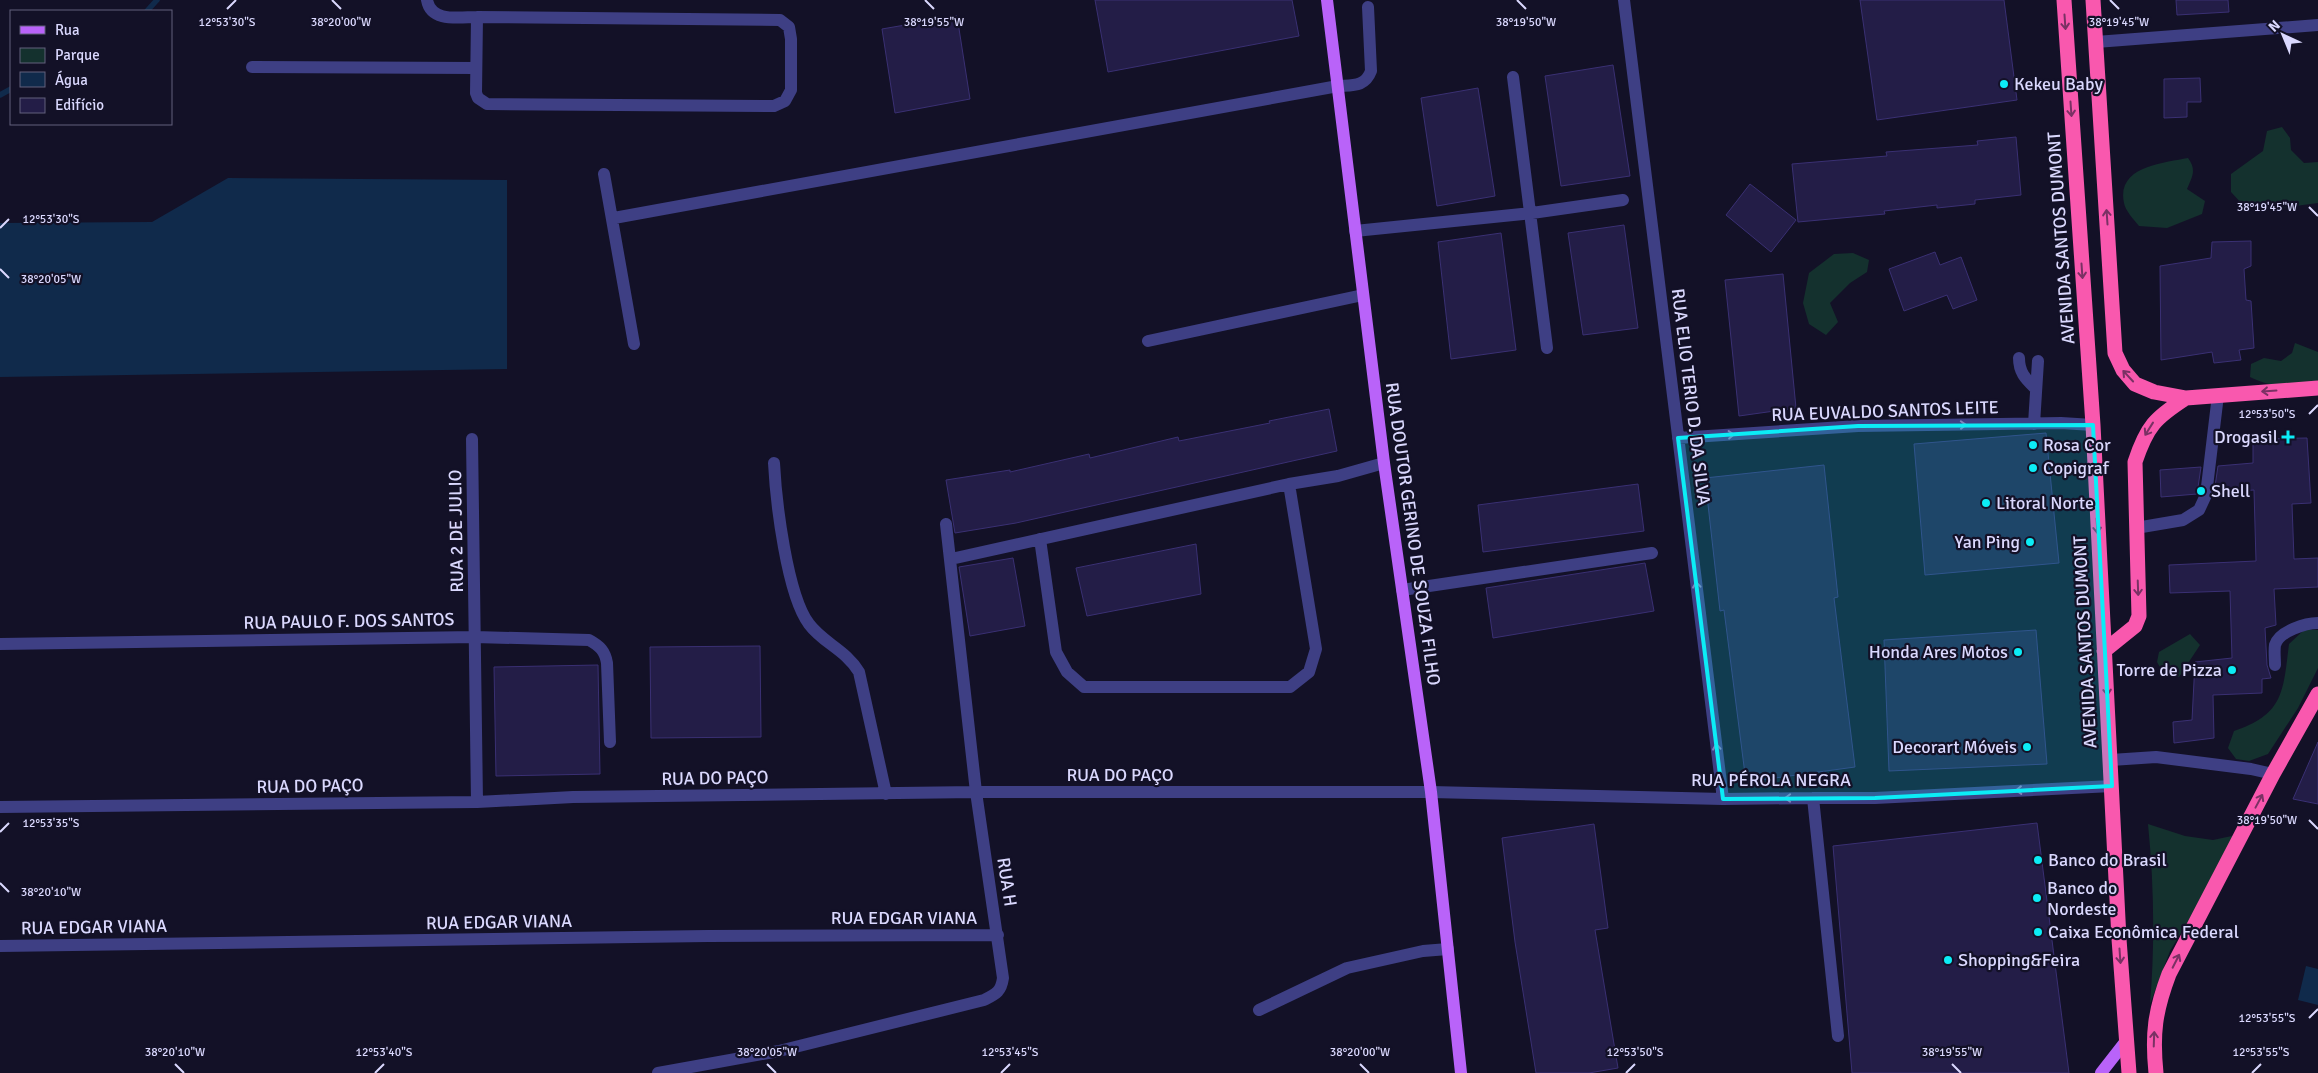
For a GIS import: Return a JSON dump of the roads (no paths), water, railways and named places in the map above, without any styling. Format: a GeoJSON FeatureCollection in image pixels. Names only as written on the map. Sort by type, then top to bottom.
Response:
{"type":"FeatureCollection","features":[{"type":"Feature","properties":{"kind":"highway","name":"AVENIDA SANTOS DUMONT"},"geometry":{"type":"LineString","coordinates":[[2064,0],[2093,425],[2119,939],[2129,1073]]}},
{"type":"Feature","properties":{"kind":"highway"},"geometry":{"type":"LineString","coordinates":[[2093,0],[2115,353],[2123,370],[2136,384],[2154,392],[2186,398],[2318,388]]}},
{"type":"Feature","properties":{"kind":"highway"},"geometry":{"type":"LineString","coordinates":[[2104,652],[2135,626],[2139,616],[2135,462],[2142,439],[2153,422],[2186,398]]}},
{"type":"Feature","properties":{"kind":"highway"},"geometry":{"type":"LineString","coordinates":[[2156,1073],[2154,1038],[2157,1006],[2169,974],[2273,774],[2318,694]]}},
{"type":"Feature","properties":{"kind":"main road","name":"RUA DOUTOR GERINO DE SOUZA FILHO"},"geometry":{"type":"LineString","coordinates":[[1327,0],[1384,463],[1431,792],[1461,1073]]}},
{"type":"Feature","properties":{"kind":"main road"},"geometry":{"type":"LineString","coordinates":[[2101,1073],[2126,1040]]}},
{"type":"Feature","properties":{"kind":"street"},"geometry":{"type":"LineString","coordinates":[[427,0],[430,10],[438,16],[780,20],[789,27],[791,39],[791,90],[785,101],[774,106],[487,104],[478,98],[476,93],[477,17]]}},
{"type":"Feature","properties":{"kind":"street","name":"RUA ELIO TERIO D. DA SILVA"},"geometry":{"type":"LineString","coordinates":[[1624,0],[1723,799]]}},
{"type":"Feature","properties":{"kind":"street"},"geometry":{"type":"LineString","coordinates":[[614,218],[1338,86],[1358,85],[1368,79],[1371,71],[1368,7]]}},
{"type":"Feature","properties":{"kind":"street"},"geometry":{"type":"LineString","coordinates":[[2096,42],[2318,25]]}},
{"type":"Feature","properties":{"kind":"street"},"geometry":{"type":"LineString","coordinates":[[252,67],[476,68]]}},
{"type":"Feature","properties":{"kind":"street"},"geometry":{"type":"LineString","coordinates":[[1513,77],[1532,213],[1546,348]]}},
{"type":"Feature","properties":{"kind":"street"},"geometry":{"type":"LineString","coordinates":[[604,174],[614,218],[634,344]]}},
{"type":"Feature","properties":{"kind":"street"},"geometry":{"type":"LineString","coordinates":[[1355,231],[1532,213],[1623,200]]}},
{"type":"Feature","properties":{"kind":"street"},"geometry":{"type":"LineString","coordinates":[[1148,340],[1363,295]]}},
{"type":"Feature","properties":{"kind":"street"},"geometry":{"type":"LineString","coordinates":[[2019,358],[2019,367],[2023,376],[2036,389]]}},
{"type":"Feature","properties":{"kind":"street"},"geometry":{"type":"LineString","coordinates":[[2034,424],[2038,361]]}},
{"type":"Feature","properties":{"kind":"street"},"geometry":{"type":"LineString","coordinates":[[2136,528],[2184,520],[2199,510],[2206,495],[2218,395]]}},
{"type":"Feature","properties":{"kind":"street","name":"RUA EUVALDO SANTOS LEITE"},"geometry":{"type":"LineString","coordinates":[[1678,438],[1858,426],[2093,425]]}},
{"type":"Feature","properties":{"kind":"street","name":"RUA 2 DE JULIO"},"geometry":{"type":"LineString","coordinates":[[472,439],[477,802]]}},
{"type":"Feature","properties":{"kind":"street"},"geometry":{"type":"LineString","coordinates":[[774,463],[776,500],[796,599],[811,627],[852,660],[859,672],[886,794]]}},
{"type":"Feature","properties":{"kind":"street"},"geometry":{"type":"LineString","coordinates":[[951,559],[1289,484],[1338,476],[1384,463]]}},
{"type":"Feature","properties":{"kind":"street"},"geometry":{"type":"LineString","coordinates":[[1040,539],[1056,652],[1067,672],[1084,686],[1290,687],[1309,672],[1316,649],[1289,484]]}},
{"type":"Feature","properties":{"kind":"street","name":"RUA H"},"geometry":{"type":"LineString","coordinates":[[658,1073],[779,1051],[984,1000],[997,994],[1002,989],[1003,978],[998,935],[976,792],[946,524]]}},
{"type":"Feature","properties":{"kind":"street"},"geometry":{"type":"LineString","coordinates":[[1402,590],[1652,553]]}},
{"type":"Feature","properties":{"kind":"street"},"geometry":{"type":"LineString","coordinates":[[2275,666],[2275,645],[2280,636],[2311,623],[2318,623]]}},
{"type":"Feature","properties":{"kind":"street","name":"RUA PAULO F. DOS SANTOS"},"geometry":{"type":"LineString","coordinates":[[0,644],[475,636],[589,640],[598,645],[605,654],[607,663],[610,742]]}},
{"type":"Feature","properties":{"kind":"street"},"geometry":{"type":"LineString","coordinates":[[2111,760],[2156,757],[2251,769],[2273,774]]}},
{"type":"Feature","properties":{"kind":"street","name":"RUA PÉROLA NEGRA"},"geometry":{"type":"LineString","coordinates":[[1431,792],[1723,799],[1885,797],[2112,786]]}},
{"type":"Feature","properties":{"kind":"street","name":"RUA DO PAÇO"},"geometry":{"type":"LineString","coordinates":[[0,807],[477,802],[573,797],[976,792],[1431,792]]}},
{"type":"Feature","properties":{"kind":"street"},"geometry":{"type":"LineString","coordinates":[[1813,798],[1838,1036]]}},
{"type":"Feature","properties":{"kind":"street","name":"RUA EDGAR VIANA"},"geometry":{"type":"LineString","coordinates":[[0,946],[718,936],[998,935]]}},
{"type":"Feature","properties":{"kind":"street"},"geometry":{"type":"LineString","coordinates":[[1259,1010],[1347,968],[1423,951],[1448,949]]}},
{"type":"Feature","properties":{"kind":"water"},"geometry":{"type":"Polygon","coordinates":[[[228,178],[507,180],[507,369],[0,377],[0,223],[152,222],[228,178]]]}},
{"type":"Feature","properties":{"kind":"water"},"geometry":{"type":"Polygon","coordinates":[[[2306,966],[2318,969],[2318,1005],[2298,1000],[2306,966]]]}},
{"type":"Feature","properties":{"kind":"waterway"},"geometry":{"type":"LineString","coordinates":[[148,10],[157,0]]}},
{"type":"Feature","properties":{"kind":"waterway"},"geometry":{"type":"LineString","coordinates":[[0,95],[10,90]]}},
{"type":"Feature","properties":{"kind":"place","name":"Kekeu Baby"},"geometry":{"type":"Point","coordinates":[2004,84]}},
{"type":"Feature","properties":{"kind":"place","name":"Drogasil"},"geometry":{"type":"Point","coordinates":[2288,437]}},
{"type":"Feature","properties":{"kind":"place","name":"Rosa Cor"},"geometry":{"type":"Point","coordinates":[2033,445]}},
{"type":"Feature","properties":{"kind":"place","name":"Copigraf"},"geometry":{"type":"Point","coordinates":[2033,468]}},
{"type":"Feature","properties":{"kind":"place","name":"Shell"},"geometry":{"type":"Point","coordinates":[2201,491]}},
{"type":"Feature","properties":{"kind":"place","name":"Litoral Norte"},"geometry":{"type":"Point","coordinates":[1986,503]}},
{"type":"Feature","properties":{"kind":"place","name":"Yan Ping"},"geometry":{"type":"Point","coordinates":[2030,542]}},
{"type":"Feature","properties":{"kind":"place","name":"Honda Ares Motos"},"geometry":{"type":"Point","coordinates":[2018,652]}},
{"type":"Feature","properties":{"kind":"place","name":"Torre de Pizza"},"geometry":{"type":"Point","coordinates":[2232,670]}},
{"type":"Feature","properties":{"kind":"place","name":"Decorart Móveis"},"geometry":{"type":"Point","coordinates":[2027,747]}},
{"type":"Feature","properties":{"kind":"place","name":"Banco do Brasil"},"geometry":{"type":"Point","coordinates":[2038,860]}},
{"type":"Feature","properties":{"kind":"place","name":"Banco do Nordeste"},"geometry":{"type":"Point","coordinates":[2037,898]}},
{"type":"Feature","properties":{"kind":"place","name":"Caixa Econômica Federal"},"geometry":{"type":"Point","coordinates":[2038,932]}},
{"type":"Feature","properties":{"kind":"place","name":"Shopping&Feira"},"geometry":{"type":"Point","coordinates":[1948,960]}}]}
